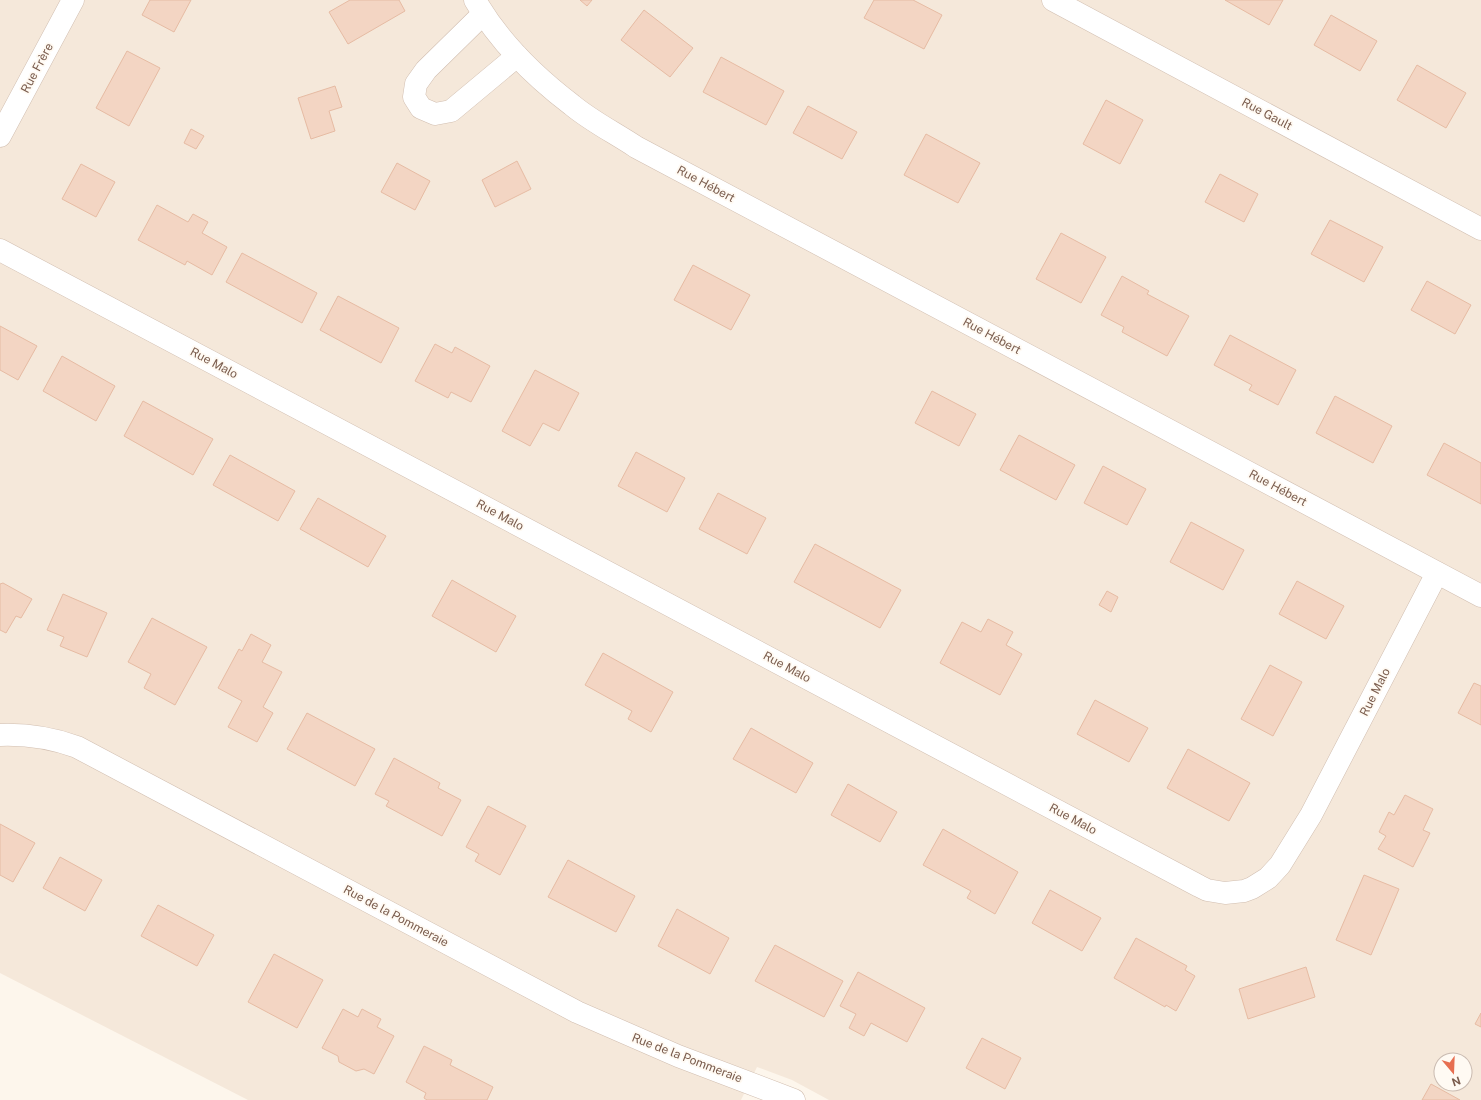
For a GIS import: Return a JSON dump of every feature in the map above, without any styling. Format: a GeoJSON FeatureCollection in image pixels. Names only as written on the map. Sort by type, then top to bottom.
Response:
{"type":"FeatureCollection","features":[{"type":"Feature","properties":{"kind":"street","name":"Rue Frère"},"geometry":{"type":"LineString","coordinates":[[0,136],[73,0]]}},
{"type":"Feature","properties":{"kind":"street","name":"Rue Gault"},"geometry":{"type":"LineString","coordinates":[[1053,0],[1481,229]]}},
{"type":"Feature","properties":{"kind":"street","name":"Rue Hébert"},"geometry":{"type":"LineString","coordinates":[[517,56],[451,111],[435,114],[421,108],[414,97],[416,84],[426,70],[479,7],[498,35],[543,82],[573,106],[636,147],[1481,596]]}},
{"type":"Feature","properties":{"kind":"street","name":"Rue Malo"},"geometry":{"type":"LineString","coordinates":[[0,250],[1199,886],[1216,892],[1235,893],[1252,888],[1268,878],[1280,864],[1311,815],[1437,573]]}},
{"type":"Feature","properties":{"kind":"street","name":"Rue de la Pommeraie"},"geometry":{"type":"LineString","coordinates":[[0,735],[42,737],[77,747],[577,1012],[766,1095],[794,1100]]}},
{"type":"Feature","properties":{"kind":"shaded area"},"geometry":{"type":"Polygon","coordinates":[[[0,0],[1481,0],[1481,1100],[829,1100],[792,1080],[757,1067],[741,1100],[248,1100],[0,973],[0,0]]]}},
{"type":"Feature","properties":{"kind":"building"},"geometry":{"type":"Polygon","coordinates":[[[150,0],[191,0],[174,32],[142,15],[150,0]]]}},
{"type":"Feature","properties":{"kind":"building"},"geometry":{"type":"Polygon","coordinates":[[[350,0],[399,0],[405,11],[348,44],[329,12],[350,0]]]}},
{"type":"Feature","properties":{"kind":"building"},"geometry":{"type":"Polygon","coordinates":[[[580,0],[592,0],[587,6],[580,0]]]}},
{"type":"Feature","properties":{"kind":"building"},"geometry":{"type":"Polygon","coordinates":[[[874,0],[913,0],[942,15],[924,49],[864,18],[874,0]]]}},
{"type":"Feature","properties":{"kind":"building"},"geometry":{"type":"Polygon","coordinates":[[[1225,0],[1283,0],[1269,25],[1225,0]]]}},
{"type":"Feature","properties":{"kind":"building"},"geometry":{"type":"Polygon","coordinates":[[[644,10],[693,48],[670,77],[621,40],[644,10]]]}},
{"type":"Feature","properties":{"kind":"building"},"geometry":{"type":"Polygon","coordinates":[[[1331,15],[1377,41],[1360,71],[1314,45],[1331,15]]]}},
{"type":"Feature","properties":{"kind":"building"},"geometry":{"type":"Polygon","coordinates":[[[127,51],[160,68],[129,126],[96,108],[127,51]]]}},
{"type":"Feature","properties":{"kind":"building"},"geometry":{"type":"Polygon","coordinates":[[[721,57],[784,91],[766,125],[703,92],[721,57]]]}},
{"type":"Feature","properties":{"kind":"building"},"geometry":{"type":"Polygon","coordinates":[[[1417,65],[1466,93],[1446,128],[1397,100],[1417,65]]]}},
{"type":"Feature","properties":{"kind":"building"},"geometry":{"type":"Polygon","coordinates":[[[335,86],[342,107],[329,111],[335,131],[311,139],[298,98],[335,86]]]}},
{"type":"Feature","properties":{"kind":"building"},"geometry":{"type":"Polygon","coordinates":[[[1106,100],[1143,120],[1120,164],[1083,144],[1106,100]]]}},
{"type":"Feature","properties":{"kind":"building"},"geometry":{"type":"Polygon","coordinates":[[[808,106],[857,132],[842,159],[793,133],[808,106]]]}},
{"type":"Feature","properties":{"kind":"building"},"geometry":{"type":"Polygon","coordinates":[[[191,129],[204,136],[196,149],[184,143],[191,129]]]}},
{"type":"Feature","properties":{"kind":"building"},"geometry":{"type":"Polygon","coordinates":[[[926,134],[980,163],[958,203],[904,175],[926,134]]]}},
{"type":"Feature","properties":{"kind":"building"},"geometry":{"type":"Polygon","coordinates":[[[517,161],[531,189],[495,207],[482,180],[517,161]]]}},
{"type":"Feature","properties":{"kind":"building"},"geometry":{"type":"Polygon","coordinates":[[[397,163],[430,181],[415,210],[381,192],[397,163]]]}},
{"type":"Feature","properties":{"kind":"building"},"geometry":{"type":"Polygon","coordinates":[[[81,164],[115,182],[96,217],[62,199],[81,164]]]}},
{"type":"Feature","properties":{"kind":"building"},"geometry":{"type":"Polygon","coordinates":[[[1220,174],[1258,194],[1244,222],[1205,202],[1220,174]]]}},
{"type":"Feature","properties":{"kind":"building"},"geometry":{"type":"Polygon","coordinates":[[[157,205],[188,222],[193,214],[208,222],[202,233],[227,247],[212,275],[187,261],[185,265],[138,240],[157,205]]]}},
{"type":"Feature","properties":{"kind":"building"},"geometry":{"type":"Polygon","coordinates":[[[1330,220],[1383,247],[1364,282],[1311,254],[1330,220]]]}},
{"type":"Feature","properties":{"kind":"building"},"geometry":{"type":"Polygon","coordinates":[[[1061,233],[1106,257],[1081,303],[1036,279],[1061,233]]]}},
{"type":"Feature","properties":{"kind":"building"},"geometry":{"type":"Polygon","coordinates":[[[242,253],[317,293],[302,323],[226,282],[242,253]]]}},
{"type":"Feature","properties":{"kind":"building"},"geometry":{"type":"Polygon","coordinates":[[[693,265],[750,295],[731,330],[674,300],[693,265]]]}},
{"type":"Feature","properties":{"kind":"building"},"geometry":{"type":"Polygon","coordinates":[[[1122,276],[1149,291],[1147,294],[1189,316],[1167,356],[1122,332],[1124,327],[1101,315],[1122,276]]]}},
{"type":"Feature","properties":{"kind":"building"},"geometry":{"type":"Polygon","coordinates":[[[1427,281],[1471,305],[1455,334],[1411,310],[1427,281]]]}},
{"type":"Feature","properties":{"kind":"building"},"geometry":{"type":"Polygon","coordinates":[[[338,296],[399,328],[381,363],[320,330],[338,296]]]}},
{"type":"Feature","properties":{"kind":"building"},"geometry":{"type":"Polygon","coordinates":[[[0,326],[37,346],[18,380],[0,370],[0,326]]]}},
{"type":"Feature","properties":{"kind":"building"},"geometry":{"type":"Polygon","coordinates":[[[1230,335],[1296,370],[1278,405],[1249,390],[1252,385],[1214,365],[1230,335]]]}},
{"type":"Feature","properties":{"kind":"building"},"geometry":{"type":"Polygon","coordinates":[[[435,344],[452,353],[455,347],[490,366],[471,402],[451,392],[448,398],[415,381],[435,344]]]}},
{"type":"Feature","properties":{"kind":"building"},"geometry":{"type":"Polygon","coordinates":[[[62,356],[115,386],[96,421],[43,391],[62,356]]]}},
{"type":"Feature","properties":{"kind":"building"},"geometry":{"type":"Polygon","coordinates":[[[535,370],[579,393],[559,431],[543,423],[530,446],[502,431],[535,370]]]}},
{"type":"Feature","properties":{"kind":"building"},"geometry":{"type":"Polygon","coordinates":[[[932,391],[976,414],[959,446],[915,423],[932,391]]]}},
{"type":"Feature","properties":{"kind":"building"},"geometry":{"type":"Polygon","coordinates":[[[1335,396],[1392,426],[1373,463],[1316,433],[1335,396]]]}},
{"type":"Feature","properties":{"kind":"building"},"geometry":{"type":"Polygon","coordinates":[[[143,401],[213,439],[193,475],[124,436],[143,401]]]}},
{"type":"Feature","properties":{"kind":"building"},"geometry":{"type":"Polygon","coordinates":[[[1019,435],[1075,465],[1056,500],[1000,470],[1019,435]]]}},
{"type":"Feature","properties":{"kind":"building"},"geometry":{"type":"Polygon","coordinates":[[[1444,443],[1481,463],[1481,504],[1427,475],[1444,443]]]}},
{"type":"Feature","properties":{"kind":"building"},"geometry":{"type":"Polygon","coordinates":[[[636,452],[685,478],[667,512],[618,486],[636,452]]]}},
{"type":"Feature","properties":{"kind":"building"},"geometry":{"type":"Polygon","coordinates":[[[230,455],[295,491],[278,521],[213,485],[230,455]]]}},
{"type":"Feature","properties":{"kind":"building"},"geometry":{"type":"Polygon","coordinates":[[[1103,466],[1146,489],[1127,525],[1084,503],[1103,466]]]}},
{"type":"Feature","properties":{"kind":"building"},"geometry":{"type":"Polygon","coordinates":[[[718,493],[766,518],[747,554],[699,529],[718,493]]]}},
{"type":"Feature","properties":{"kind":"building"},"geometry":{"type":"Polygon","coordinates":[[[318,498],[386,536],[368,567],[300,529],[318,498]]]}},
{"type":"Feature","properties":{"kind":"building"},"geometry":{"type":"Polygon","coordinates":[[[1191,522],[1244,550],[1223,590],[1170,562],[1191,522]]]}},
{"type":"Feature","properties":{"kind":"building"},"geometry":{"type":"Polygon","coordinates":[[[815,544],[901,590],[880,628],[794,582],[815,544]]]}},
{"type":"Feature","properties":{"kind":"building"},"geometry":{"type":"Polygon","coordinates":[[[452,580],[516,616],[496,652],[432,616],[452,580]]]}},
{"type":"Feature","properties":{"kind":"building"},"geometry":{"type":"Polygon","coordinates":[[[1297,581],[1344,606],[1326,639],[1279,614],[1297,581]]]}},
{"type":"Feature","properties":{"kind":"building"},"geometry":{"type":"Polygon","coordinates":[[[3,583],[32,599],[21,618],[16,616],[6,633],[0,630],[0,584],[3,583]]]}},
{"type":"Feature","properties":{"kind":"building"},"geometry":{"type":"Polygon","coordinates":[[[1107,591],[1118,597],[1111,612],[1099,605],[1107,591]]]}},
{"type":"Feature","properties":{"kind":"building"},"geometry":{"type":"Polygon","coordinates":[[[63,594],[107,613],[87,657],[60,646],[64,637],[47,630],[63,594]]]}},
{"type":"Feature","properties":{"kind":"building"},"geometry":{"type":"Polygon","coordinates":[[[152,618],[207,647],[175,705],[144,688],[151,674],[128,662],[152,618]]]}},
{"type":"Feature","properties":{"kind":"building"},"geometry":{"type":"Polygon","coordinates":[[[988,619],[1013,632],[1006,645],[1022,654],[1000,695],[940,663],[962,622],[981,632],[988,619]]]}},
{"type":"Feature","properties":{"kind":"building"},"geometry":{"type":"Polygon","coordinates":[[[251,634],[271,645],[262,662],[282,672],[263,707],[273,713],[257,742],[228,727],[242,701],[218,688],[239,649],[242,651],[251,634]]]}},
{"type":"Feature","properties":{"kind":"building"},"geometry":{"type":"Polygon","coordinates":[[[603,653],[673,692],[651,732],[628,719],[632,711],[585,685],[603,653]]]}},
{"type":"Feature","properties":{"kind":"building"},"geometry":{"type":"Polygon","coordinates":[[[1270,665],[1302,682],[1273,736],[1241,719],[1270,665]]]}},
{"type":"Feature","properties":{"kind":"building"},"geometry":{"type":"Polygon","coordinates":[[[1474,683],[1481,686],[1481,725],[1458,713],[1474,683]]]}},
{"type":"Feature","properties":{"kind":"building"},"geometry":{"type":"Polygon","coordinates":[[[1095,700],[1148,728],[1129,762],[1077,734],[1095,700]]]}},
{"type":"Feature","properties":{"kind":"building"},"geometry":{"type":"Polygon","coordinates":[[[307,713],[375,749],[355,786],[287,749],[307,713]]]}},
{"type":"Feature","properties":{"kind":"building"},"geometry":{"type":"Polygon","coordinates":[[[751,728],[813,763],[796,793],[733,759],[751,728]]]}},
{"type":"Feature","properties":{"kind":"building"},"geometry":{"type":"Polygon","coordinates":[[[1188,749],[1250,783],[1229,821],[1167,788],[1188,749]]]}},
{"type":"Feature","properties":{"kind":"building"},"geometry":{"type":"Polygon","coordinates":[[[394,758],[440,783],[438,788],[461,800],[442,836],[386,806],[389,801],[375,794],[394,758]]]}},
{"type":"Feature","properties":{"kind":"building"},"geometry":{"type":"Polygon","coordinates":[[[848,784],[897,812],[880,842],[831,815],[848,784]]]}},
{"type":"Feature","properties":{"kind":"building"},"geometry":{"type":"Polygon","coordinates":[[[1405,795],[1433,809],[1423,830],[1430,833],[1413,867],[1378,849],[1386,836],[1379,832],[1389,812],[1394,815],[1405,795]]]}},
{"type":"Feature","properties":{"kind":"building"},"geometry":{"type":"Polygon","coordinates":[[[488,806],[526,826],[500,875],[475,861],[479,854],[466,847],[488,806]]]}},
{"type":"Feature","properties":{"kind":"building"},"geometry":{"type":"Polygon","coordinates":[[[0,824],[35,843],[13,882],[0,875],[0,824]]]}},
{"type":"Feature","properties":{"kind":"building"},"geometry":{"type":"Polygon","coordinates":[[[943,829],[1018,872],[995,914],[967,898],[971,891],[923,865],[943,829]]]}},
{"type":"Feature","properties":{"kind":"building"},"geometry":{"type":"Polygon","coordinates":[[[60,857],[102,880],[85,911],[43,888],[60,857]]]}},
{"type":"Feature","properties":{"kind":"building"},"geometry":{"type":"Polygon","coordinates":[[[568,860],[635,896],[616,932],[548,897],[568,860]]]}},
{"type":"Feature","properties":{"kind":"building"},"geometry":{"type":"Polygon","coordinates":[[[1364,875],[1399,889],[1371,955],[1336,940],[1364,875]]]}},
{"type":"Feature","properties":{"kind":"building"},"geometry":{"type":"Polygon","coordinates":[[[1050,890],[1101,918],[1082,951],[1032,923],[1050,890]]]}},
{"type":"Feature","properties":{"kind":"building"},"geometry":{"type":"Polygon","coordinates":[[[158,905],[214,935],[197,966],[141,936],[158,905]]]}},
{"type":"Feature","properties":{"kind":"building"},"geometry":{"type":"Polygon","coordinates":[[[677,909],[729,938],[710,974],[658,946],[677,909]]]}},
{"type":"Feature","properties":{"kind":"building"},"geometry":{"type":"Polygon","coordinates":[[[1136,938],[1187,966],[1185,970],[1195,976],[1176,1011],[1166,1005],[1165,1007],[1114,978],[1136,938]]]}},
{"type":"Feature","properties":{"kind":"building"},"geometry":{"type":"Polygon","coordinates":[[[775,945],[843,981],[824,1017],[755,981],[775,945]]]}},
{"type":"Feature","properties":{"kind":"building"},"geometry":{"type":"Polygon","coordinates":[[[274,954],[323,980],[297,1028],[248,1002],[274,954]]]}},
{"type":"Feature","properties":{"kind":"building"},"geometry":{"type":"Polygon","coordinates":[[[1306,967],[1315,997],[1248,1019],[1239,989],[1306,967]]]}},
{"type":"Feature","properties":{"kind":"building"},"geometry":{"type":"Polygon","coordinates":[[[858,972],[925,1008],[907,1042],[871,1023],[864,1036],[849,1028],[856,1014],[840,1006],[858,972]]]}},
{"type":"Feature","properties":{"kind":"building"},"geometry":{"type":"Polygon","coordinates":[[[343,1009],[358,1017],[362,1009],[381,1019],[377,1027],[394,1036],[374,1074],[364,1069],[356,1071],[339,1062],[338,1056],[322,1048],[343,1009]]]}},
{"type":"Feature","properties":{"kind":"building"},"geometry":{"type":"Polygon","coordinates":[[[1481,1013],[1481,1027],[1475,1024],[1481,1013]]]}},
{"type":"Feature","properties":{"kind":"building"},"geometry":{"type":"Polygon","coordinates":[[[982,1038],[1021,1058],[1005,1089],[966,1068],[982,1038]]]}},
{"type":"Feature","properties":{"kind":"building"},"geometry":{"type":"Polygon","coordinates":[[[424,1046],[452,1060],[450,1065],[493,1087],[487,1100],[427,1100],[424,1098],[426,1093],[406,1082],[424,1046]]]}},
{"type":"Feature","properties":{"kind":"building"},"geometry":{"type":"Polygon","coordinates":[[[1431,1084],[1433,1085],[1433,1092],[1446,1092],[1460,1100],[1422,1100],[1431,1084]]]}}]}
